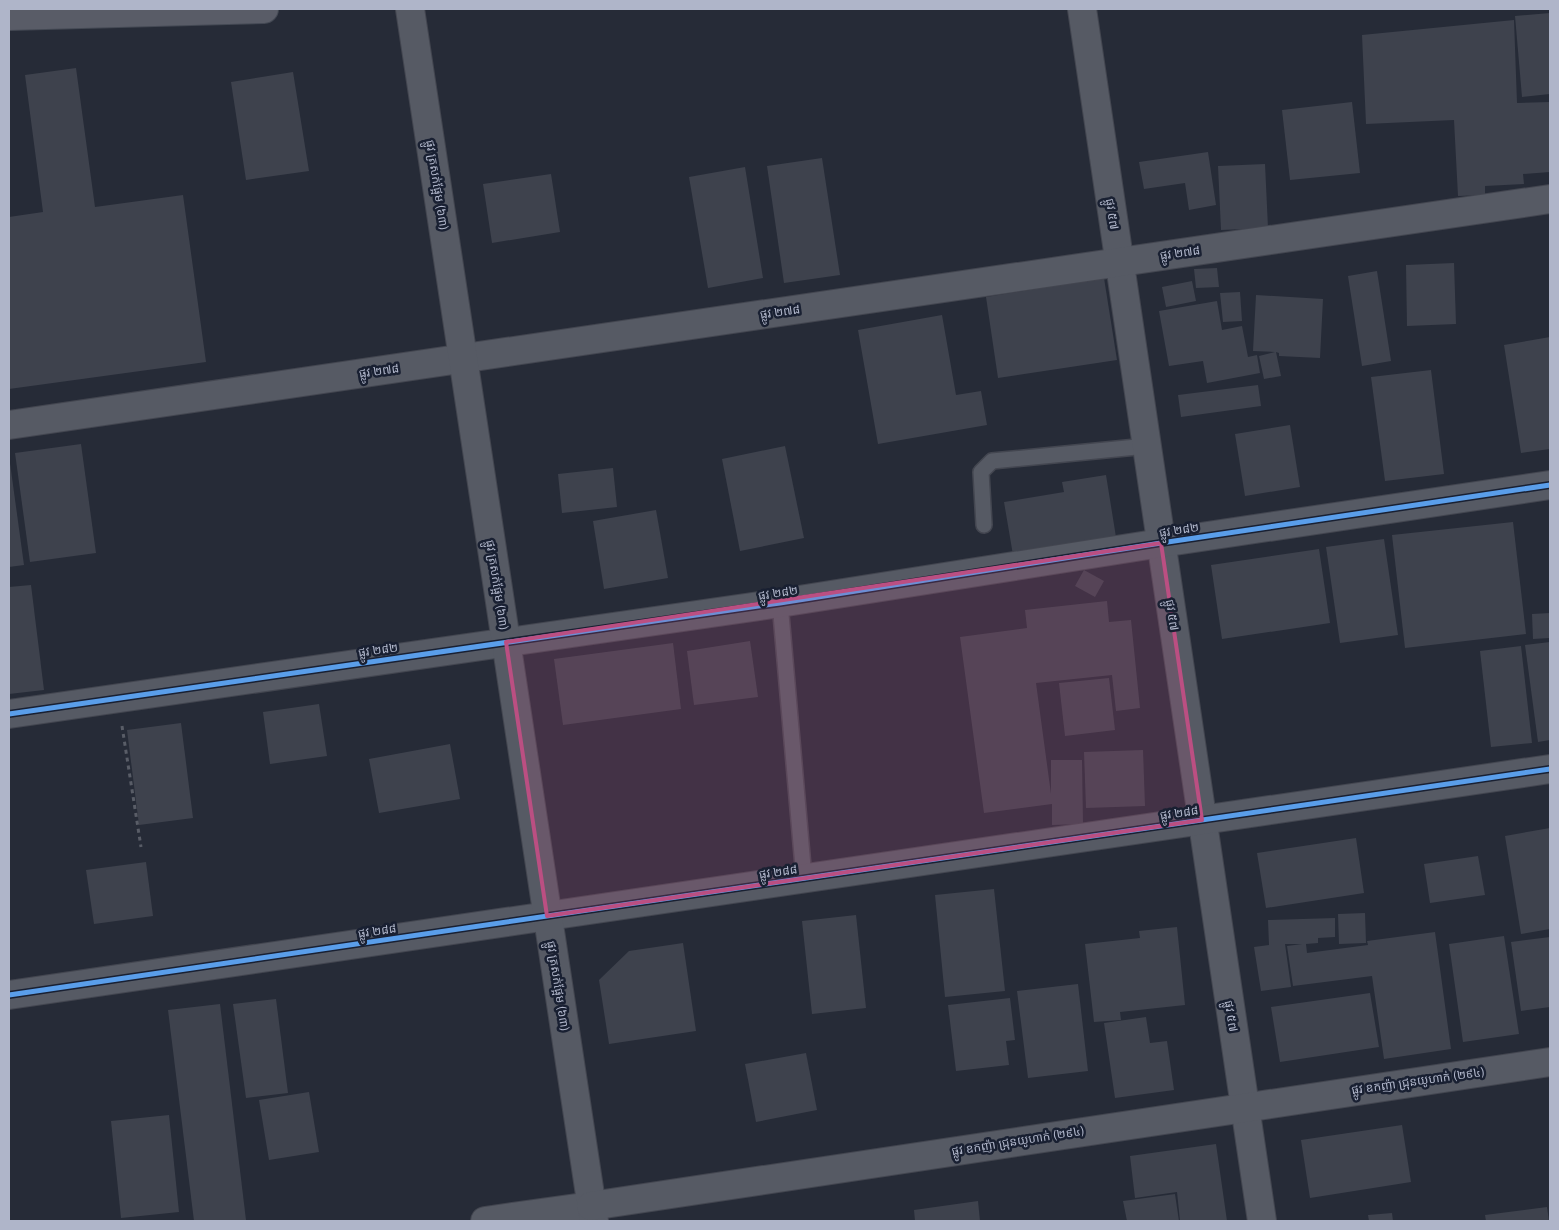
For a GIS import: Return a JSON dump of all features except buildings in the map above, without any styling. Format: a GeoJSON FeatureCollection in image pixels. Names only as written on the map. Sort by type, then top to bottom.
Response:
{"type":"FeatureCollection","features":[{"type":"Feature","properties":{"kind":"main road"},"geometry":{"type":"LineString","coordinates":[[9,16],[264,9]]}},
{"type":"Feature","properties":{"kind":"street","name":"ផ្លូវ ត្រសក់ផ្អែម (៦៣)"},"geometry":{"type":"LineString","coordinates":[[410,9],[592,1213]]}},
{"type":"Feature","properties":{"kind":"street","name":"ផ្លូវ ៥៧"},"geometry":{"type":"LineString","coordinates":[[1082,9],[1262,1221]]}},
{"type":"Feature","properties":{"kind":"street","name":"ផ្លូវ ២៧៨"},"geometry":{"type":"LineString","coordinates":[[9,425],[1550,199]]}},
{"type":"Feature","properties":{"kind":"street","name":"ផ្លូវ ២៨២"},"geometry":{"type":"LineString","coordinates":[[9,714],[780,603],[1161,543],[1550,485]]}},
{"type":"Feature","properties":{"kind":"street","name":"ផ្លូវ ២៨៨"},"geometry":{"type":"LineString","coordinates":[[9,995],[1550,769]]}},
{"type":"Feature","properties":{"kind":"street","name":"ផ្លូវ ឧកញ៉ា ជ្រុនយូហាក់ (២៩៤)"},"geometry":{"type":"LineString","coordinates":[[485,1221],[592,1213],[1245,1107],[1550,1062]]}},
{"type":"Feature","properties":{"kind":"lane"},"geometry":{"type":"LineString","coordinates":[[984,525],[981,472],[992,461],[1147,446]]}},
{"type":"Feature","properties":{"kind":"lane"},"geometry":{"type":"LineString","coordinates":[[780,603],[804,878]]}},
{"type":"Feature","properties":{"kind":"path"},"geometry":{"type":"LineString","coordinates":[[117,698],[141,847]]}},
{"type":"Feature","properties":{"kind":"highlighted area"},"geometry":{"type":"Polygon","coordinates":[[[1161,543],[1202,820],[547,916],[506,642],[1161,543]]]}},
{"type":"Feature","properties":{"kind":"cycle path"},"geometry":{"type":"LineString","coordinates":[[9,714],[780,603],[1161,543],[1550,485]]}},
{"type":"Feature","properties":{"kind":"cycle path"},"geometry":{"type":"LineString","coordinates":[[9,995],[1550,769]]}}]}
